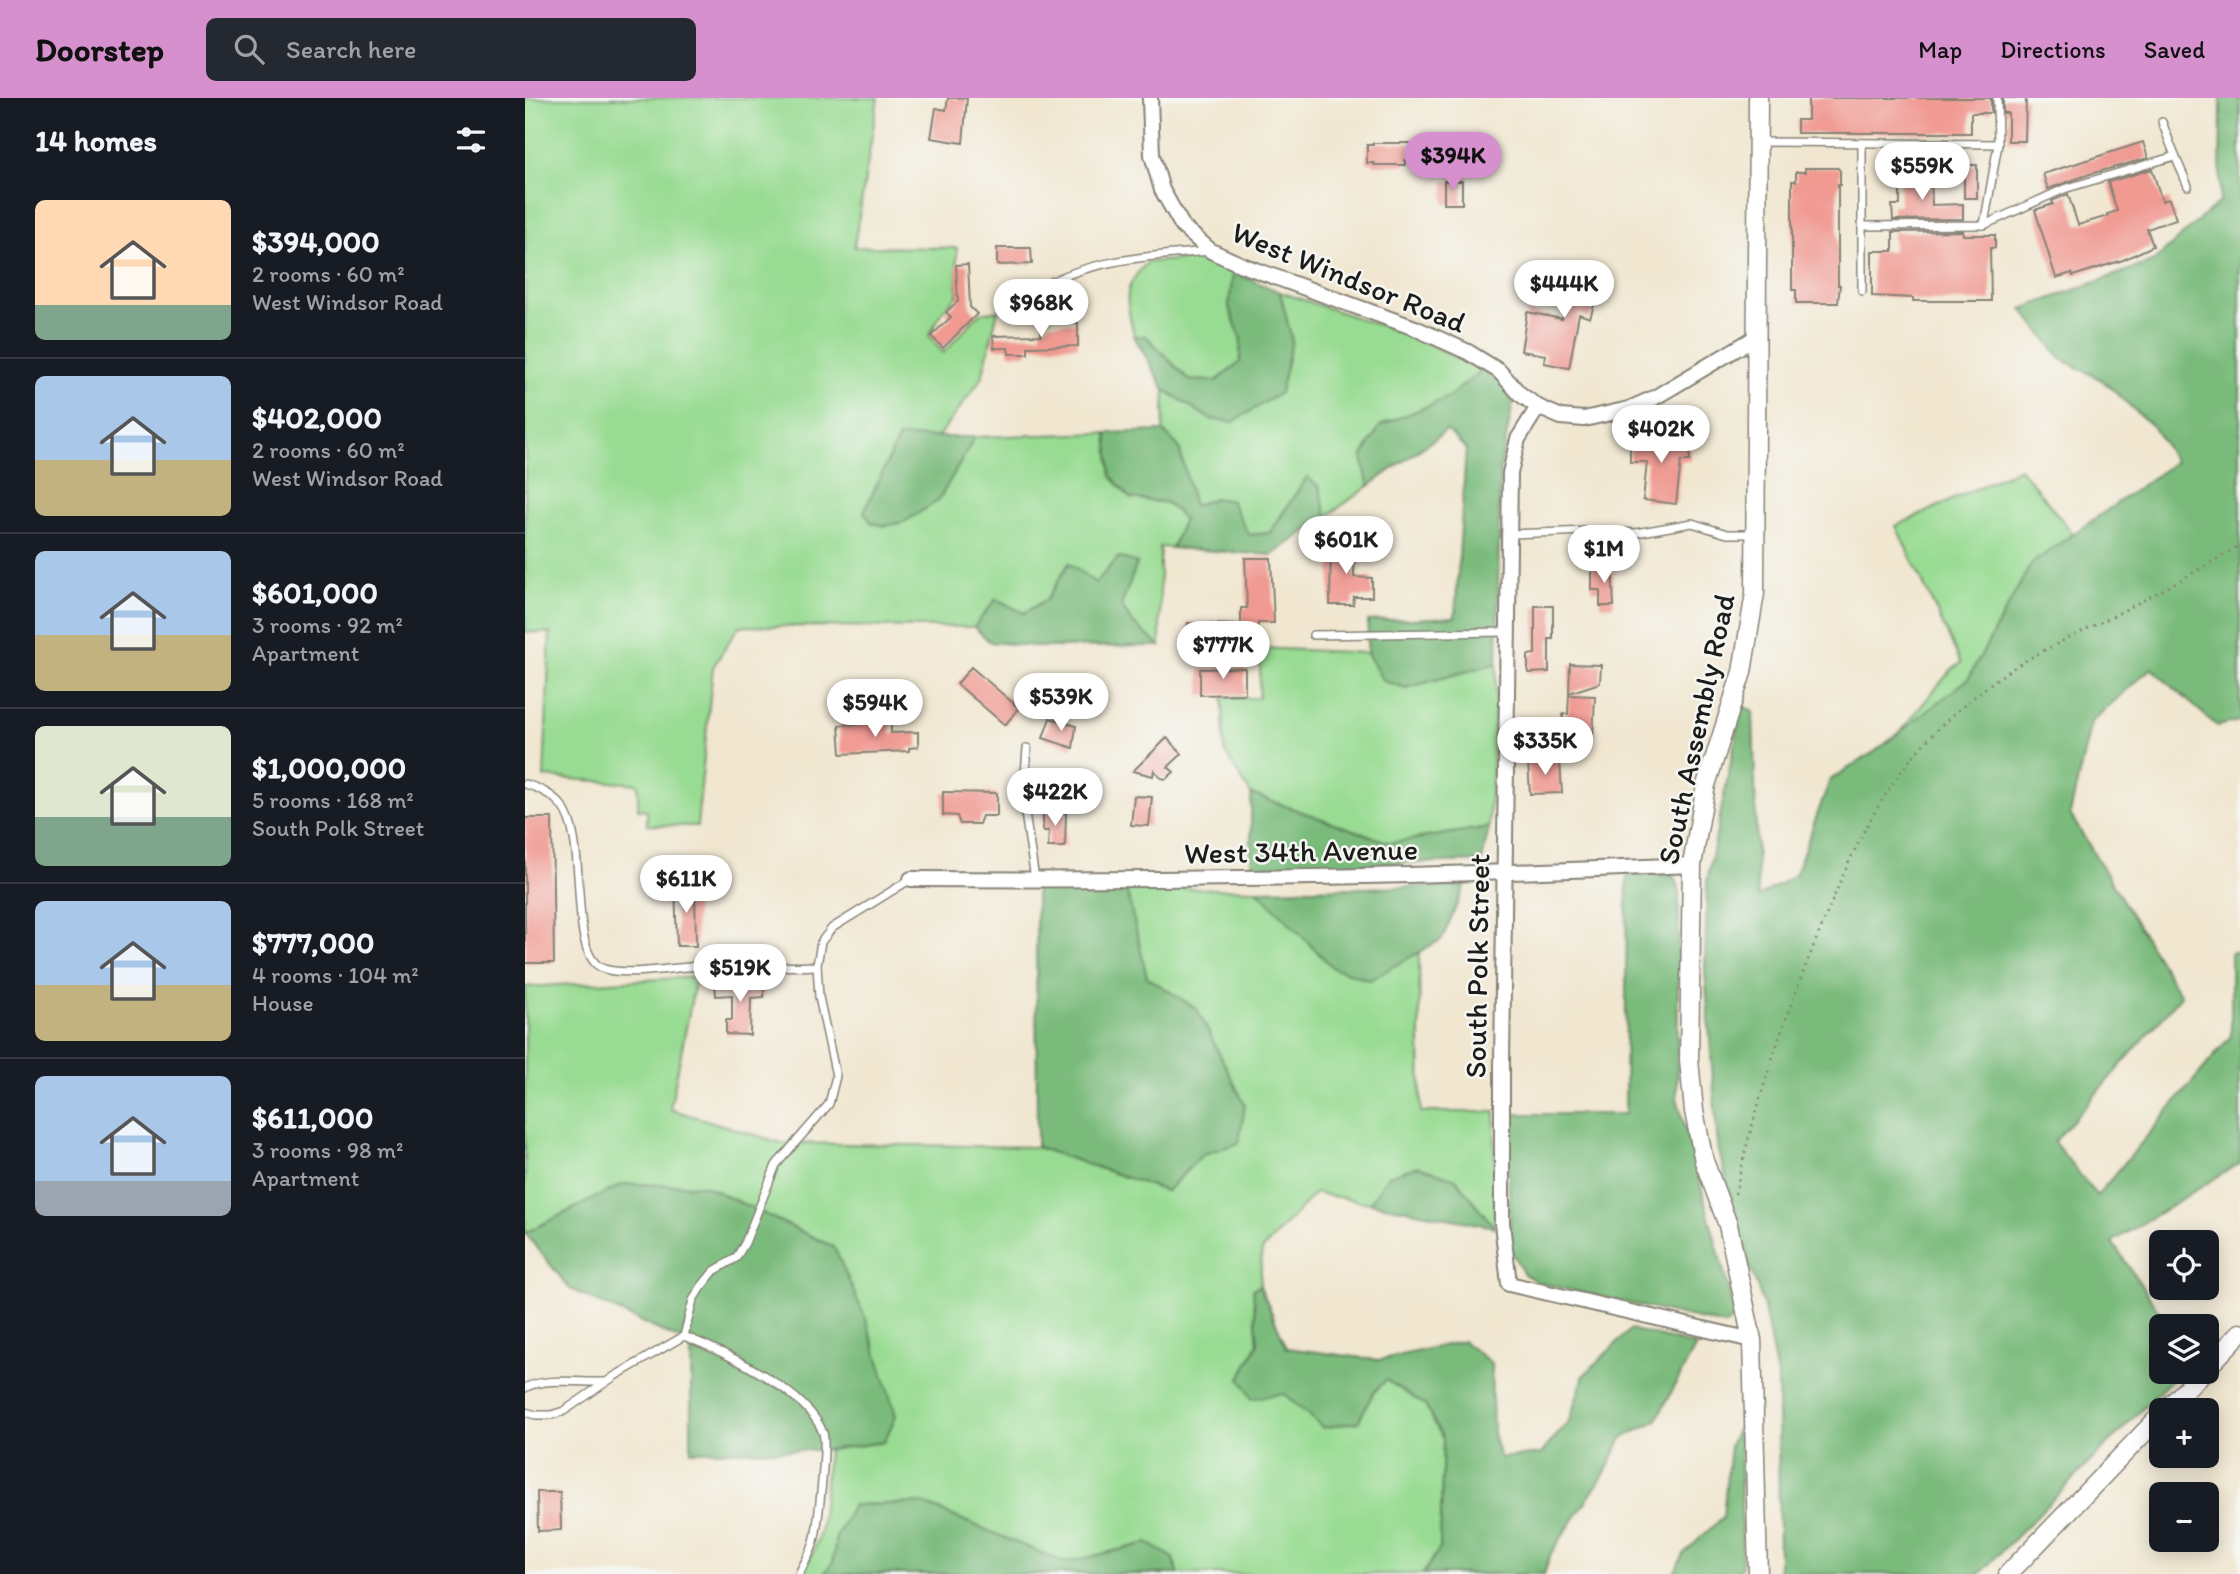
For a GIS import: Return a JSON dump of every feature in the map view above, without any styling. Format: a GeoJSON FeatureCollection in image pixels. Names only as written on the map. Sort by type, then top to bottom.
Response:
{"type":"FeatureCollection","features":[{"type":"Feature","properties":{"kind":"street","name":"West Windsor Road"},"geometry":{"type":"LineString","coordinates":[[1150,98],[1152,155],[1162,190],[1183,227],[1211,251],[1242,265],[1415,328],[1468,352],[1499,371],[1520,394],[1538,407],[1561,416],[1584,419],[1629,409],[1654,398],[1758,337]]}},
{"type":"Feature","properties":{"kind":"street","name":"South Assembly Road"},"geometry":{"type":"LineString","coordinates":[[1758,98],[1757,534],[1753,614],[1742,672],[1706,785],[1692,865],[1689,1060],[1694,1111],[1704,1161],[1728,1225],[1752,1340],[1758,1574]]}},
{"type":"Feature","properties":{"kind":"street","name":"South Polk Street"},"geometry":{"type":"LineString","coordinates":[[1538,407],[1518,439],[1510,473],[1502,1210],[1510,1284],[1752,1340]]}},
{"type":"Feature","properties":{"kind":"street","name":"West 34th Avenue"},"geometry":{"type":"LineString","coordinates":[[911,879],[1035,880],[1505,873],[1692,865]]}},
{"type":"Feature","properties":{"kind":"street"},"geometry":{"type":"LineString","coordinates":[[2219,1355],[2240,1333]]}},
{"type":"Feature","properties":{"kind":"street"},"geometry":{"type":"LineString","coordinates":[[2178,1398],[2191,1384]]}},
{"type":"Feature","properties":{"kind":"street"},"geometry":{"type":"LineString","coordinates":[[2008,1574],[2149,1427]]}},
{"type":"Feature","properties":{"kind":"lane"},"geometry":{"type":"LineString","coordinates":[[1984,225],[1997,144],[1997,98]]}},
{"type":"Feature","properties":{"kind":"lane"},"geometry":{"type":"LineString","coordinates":[[2162,122],[2188,186]]}},
{"type":"Feature","properties":{"kind":"lane"},"geometry":{"type":"LineString","coordinates":[[1758,142],[1997,144]]}},
{"type":"Feature","properties":{"kind":"lane"},"geometry":{"type":"LineString","coordinates":[[1862,143],[1862,291]]}},
{"type":"Feature","properties":{"kind":"lane"},"geometry":{"type":"LineString","coordinates":[[1862,226],[1984,225],[2064,189],[2175,156]]}},
{"type":"Feature","properties":{"kind":"lane"},"geometry":{"type":"LineString","coordinates":[[1043,322],[1034,303],[1034,291],[1053,279],[1086,267],[1211,251]]}},
{"type":"Feature","properties":{"kind":"lane"},"geometry":{"type":"LineString","coordinates":[[1511,534],[1590,531],[1636,533],[1692,523],[1727,534],[1757,534]]}},
{"type":"Feature","properties":{"kind":"lane"},"geometry":{"type":"LineString","coordinates":[[1314,635],[1507,632]]}},
{"type":"Feature","properties":{"kind":"lane"},"geometry":{"type":"LineString","coordinates":[[1027,748],[1023,800],[1035,880]]}},
{"type":"Feature","properties":{"kind":"lane"},"geometry":{"type":"LineString","coordinates":[[525,784],[551,796],[561,805],[569,820],[578,864],[587,951],[600,967],[617,972],[701,965],[781,968],[817,965]]}},
{"type":"Feature","properties":{"kind":"lane"},"geometry":{"type":"LineString","coordinates":[[525,1412],[551,1415],[564,1411],[605,1382],[684,1336],[693,1300],[701,1287],[714,1271],[736,1258],[745,1243],[776,1165],[829,1104],[835,1076],[819,997],[817,965],[821,942],[832,928],[911,879]]}},
{"type":"Feature","properties":{"kind":"lane"},"geometry":{"type":"LineString","coordinates":[[684,1336],[714,1348],[761,1373],[799,1401],[817,1421],[824,1435],[818,1527],[813,1547],[799,1574]]}},
{"type":"Feature","properties":{"kind":"lane"},"geometry":{"type":"LineString","coordinates":[[525,1388],[554,1382],[605,1382]]}},
{"type":"Feature","properties":{"kind":"path"},"geometry":{"type":"LineString","coordinates":[[1728,1225],[1748,1138],[1799,979],[1860,836],[1911,758],[1950,718],[1992,683],[2037,654],[2174,585],[2240,545]]}},
{"type":"Feature","properties":{"kind":"green space"},"geometry":{"type":"Polygon","coordinates":[[[525,98],[878,98],[854,247],[957,248],[957,296],[942,312],[929,336],[943,353],[980,313],[998,310],[982,378],[937,438],[899,437],[864,512],[872,523],[886,526],[938,501],[975,437],[1107,433],[1111,476],[1130,498],[1167,503],[1184,519],[1172,548],[1160,547],[1160,646],[1133,623],[1121,606],[1137,563],[1095,583],[1069,564],[1047,599],[1024,613],[996,599],[974,627],[739,626],[713,667],[697,826],[647,825],[647,810],[638,809],[638,784],[544,777],[550,633],[525,632],[525,98]]]}},
{"type":"Feature","properties":{"kind":"green space"},"geometry":{"type":"Polygon","coordinates":[[[2221,98],[2240,98],[2240,721],[2217,726],[2151,668],[2091,722],[2070,814],[2181,996],[2054,1142],[2097,1196],[2231,1036],[2231,953],[2240,952],[2240,1163],[2112,1242],[2161,1314],[2149,1314],[2149,1384],[2167,1384],[2153,1398],[2149,1398],[2149,1402],[1979,1574],[1779,1574],[1778,1381],[1763,1303],[1748,1261],[1718,1148],[1705,970],[1707,881],[1742,706],[1753,711],[1758,897],[1795,875],[1830,780],[1877,750],[1968,679],[2031,564],[2175,462],[2155,429],[2102,380],[2061,359],[2022,309],[2154,261],[2220,201],[2221,98]]]}},
{"type":"Feature","properties":{"kind":"green space"},"geometry":{"type":"Polygon","coordinates":[[[1204,258],[1233,272],[1229,307],[1241,339],[1240,363],[1216,381],[1189,380],[1147,337],[1134,336],[1127,296],[1133,280],[1148,262],[1204,258]]]}},
{"type":"Feature","properties":{"kind":"green space"},"geometry":{"type":"Polygon","coordinates":[[[1233,272],[1280,292],[1292,341],[1280,393],[1233,422],[1210,419],[1165,390],[1134,336],[1146,336],[1189,380],[1216,381],[1240,362],[1241,339],[1229,307],[1233,272]]]}},
{"type":"Feature","properties":{"kind":"green space"},"geometry":{"type":"Polygon","coordinates":[[[1280,292],[1412,336],[1482,370],[1449,397],[1380,426],[1362,457],[1369,486],[1327,516],[1319,487],[1307,477],[1269,533],[1249,535],[1215,498],[1194,506],[1179,447],[1163,431],[1165,390],[1210,419],[1292,341],[1280,292]]]}},
{"type":"Feature","properties":{"kind":"green space"},"geometry":{"type":"Polygon","coordinates":[[[1482,370],[1500,382],[1513,403],[1500,469],[1497,663],[1406,688],[1383,681],[1367,653],[1368,621],[1455,617],[1466,449],[1447,430],[1369,486],[1362,458],[1380,426],[1449,397],[1482,370]]]}},
{"type":"Feature","properties":{"kind":"green space"},"geometry":{"type":"Polygon","coordinates":[[[1163,431],[1179,447],[1194,506],[1215,498],[1231,501],[1249,535],[1270,533],[1307,477],[1319,487],[1327,516],[1272,555],[1172,548],[1184,519],[1167,503],[1130,498],[1111,476],[1107,433],[1163,431]]]}},
{"type":"Feature","properties":{"kind":"green space"},"geometry":{"type":"Polygon","coordinates":[[[899,437],[975,437],[938,501],[904,522],[886,526],[872,523],[864,512],[899,437]]]}},
{"type":"Feature","properties":{"kind":"green space"},"geometry":{"type":"Polygon","coordinates":[[[2020,468],[2073,534],[2031,564],[2224,501],[1820,829],[1951,670],[1961,663],[1896,526],[2020,468]]]}},
{"type":"Feature","properties":{"kind":"green space"},"geometry":{"type":"Polygon","coordinates":[[[1119,557],[1137,563],[1121,606],[1133,623],[1160,646],[1045,647],[990,642],[974,627],[996,599],[1024,613],[1047,599],[1069,563],[1095,583],[1119,557]]]}},
{"type":"Feature","properties":{"kind":"green space"},"geometry":{"type":"Polygon","coordinates":[[[1261,648],[1367,653],[1383,681],[1406,688],[1497,663],[1489,827],[1390,843],[1251,794],[1224,751],[1223,698],[1259,698],[1261,648]]]}},
{"type":"Feature","properties":{"kind":"green space"},"geometry":{"type":"Polygon","coordinates":[[[1251,794],[1390,843],[1489,827],[1482,861],[1251,867],[1251,794]]]}},
{"type":"Feature","properties":{"kind":"green space"},"geometry":{"type":"Polygon","coordinates":[[[1672,874],[1679,887],[1677,1098],[1736,1317],[1725,1325],[1539,1283],[1524,1274],[1511,1251],[1507,1114],[1625,1114],[1627,875],[1672,874]]]}},
{"type":"Feature","properties":{"kind":"green space"},"geometry":{"type":"Polygon","coordinates":[[[1036,886],[1126,887],[1147,977],[1197,1009],[1245,1105],[1239,1143],[1203,1154],[1166,1191],[1037,1147],[1036,886]]]}},
{"type":"Feature","properties":{"kind":"green space"},"geometry":{"type":"Polygon","coordinates":[[[1465,886],[1442,939],[1370,980],[1333,968],[1257,890],[1465,886]]]}},
{"type":"Feature","properties":{"kind":"green space"},"geometry":{"type":"Polygon","coordinates":[[[1126,887],[1257,890],[1333,968],[1369,980],[1419,952],[1421,1112],[1495,1112],[1494,1227],[1456,1179],[1388,1176],[1370,1203],[1315,1193],[1262,1250],[1260,1286],[1253,1289],[1258,1344],[1240,1378],[1358,1422],[1373,1393],[1386,1380],[1425,1405],[1443,1439],[1440,1549],[1423,1574],[1179,1574],[1172,1557],[1147,1543],[1065,1563],[922,1503],[836,1537],[833,1562],[824,1574],[803,1574],[821,1528],[828,1450],[884,1442],[834,1247],[705,1186],[623,1184],[525,1233],[525,987],[696,977],[670,1109],[781,1143],[1037,1147],[1167,1191],[1203,1154],[1239,1143],[1197,1009],[1147,978],[1126,887]]]}},
{"type":"Feature","properties":{"kind":"green space"},"geometry":{"type":"Polygon","coordinates":[[[1418,1166],[1456,1179],[1494,1227],[1370,1203],[1388,1176],[1418,1166]]]}},
{"type":"Feature","properties":{"kind":"green space"},"geometry":{"type":"Polygon","coordinates":[[[623,1184],[705,1186],[834,1247],[866,1319],[896,1416],[884,1442],[828,1450],[691,1451],[691,1345],[570,1289],[525,1233],[623,1184]]]}},
{"type":"Feature","properties":{"kind":"green space"},"geometry":{"type":"Polygon","coordinates":[[[1260,1286],[1287,1348],[1379,1360],[1463,1341],[1491,1363],[1493,1433],[1500,1458],[1541,1454],[1569,1421],[1584,1375],[1631,1329],[1696,1346],[1656,1421],[1622,1438],[1605,1473],[1551,1553],[1544,1574],[1423,1574],[1440,1548],[1443,1439],[1425,1405],[1386,1380],[1373,1393],[1358,1422],[1323,1428],[1283,1393],[1252,1399],[1240,1378],[1258,1344],[1253,1289],[1260,1286]]]}},
{"type":"Feature","properties":{"kind":"green space"},"geometry":{"type":"Polygon","coordinates":[[[1740,1424],[1742,1567],[1732,1574],[1674,1574],[1683,1554],[1723,1517],[1730,1445],[1740,1424]]]}},
{"type":"Feature","properties":{"kind":"green space"},"geometry":{"type":"Polygon","coordinates":[[[922,1503],[1065,1563],[1147,1543],[1172,1557],[1179,1574],[824,1574],[833,1562],[836,1537],[853,1505],[922,1503]]]}},
{"type":"Feature","properties":{"kind":"building"},"geometry":{"type":"Polygon","coordinates":[[[948,98],[967,98],[963,143],[931,138],[936,108],[946,110],[948,98]]]}},
{"type":"Feature","properties":{"kind":"building"},"geometry":{"type":"Polygon","coordinates":[[[1808,98],[1991,98],[1991,113],[1971,113],[1971,133],[1797,133],[1797,120],[1808,120],[1808,98]]]}},
{"type":"Feature","properties":{"kind":"building"},"geometry":{"type":"Polygon","coordinates":[[[2003,98],[2026,98],[2025,141],[2008,141],[2008,113],[2003,113],[2003,98]]]}},
{"type":"Feature","properties":{"kind":"building"},"geometry":{"type":"Polygon","coordinates":[[[2143,142],[2148,158],[2048,189],[2043,174],[2143,142]]]}},
{"type":"Feature","properties":{"kind":"building"},"geometry":{"type":"Polygon","coordinates":[[[1410,143],[1410,160],[1405,160],[1405,165],[1367,163],[1367,145],[1410,143]]]}},
{"type":"Feature","properties":{"kind":"building"},"geometry":{"type":"Polygon","coordinates":[[[1964,165],[1977,165],[1977,198],[1964,198],[1964,165]]]}},
{"type":"Feature","properties":{"kind":"building"},"geometry":{"type":"Polygon","coordinates":[[[1805,168],[1838,168],[1840,171],[1838,303],[1796,303],[1796,290],[1792,290],[1792,181],[1796,181],[1796,172],[1805,172],[1805,168]]]}},
{"type":"Feature","properties":{"kind":"building"},"geometry":{"type":"Polygon","coordinates":[[[2152,169],[2162,201],[2169,199],[2176,219],[2147,229],[2153,246],[2123,260],[2073,276],[2072,273],[2056,278],[2035,210],[2053,204],[2052,201],[2068,194],[2078,225],[2108,216],[2107,214],[2117,211],[2108,182],[2152,169]]]}},
{"type":"Feature","properties":{"kind":"building"},"geometry":{"type":"Polygon","coordinates":[[[1900,175],[1931,175],[1932,205],[1963,204],[1963,219],[1893,220],[1892,205],[1900,205],[1900,175]]]}},
{"type":"Feature","properties":{"kind":"building"},"geometry":{"type":"Polygon","coordinates":[[[1444,181],[1462,181],[1462,204],[1444,204],[1444,181]]]}},
{"type":"Feature","properties":{"kind":"building"},"geometry":{"type":"Polygon","coordinates":[[[1963,231],[1963,235],[1995,235],[1995,248],[1990,248],[1991,301],[1913,301],[1913,298],[1872,296],[1872,251],[1893,251],[1893,232],[1963,231]]]}},
{"type":"Feature","properties":{"kind":"building"},"geometry":{"type":"Polygon","coordinates":[[[997,248],[1031,248],[1032,264],[997,265],[997,248]]]}},
{"type":"Feature","properties":{"kind":"building"},"geometry":{"type":"Polygon","coordinates":[[[968,264],[970,307],[977,314],[943,348],[931,336],[951,317],[946,312],[958,301],[956,265],[968,264]]]}},
{"type":"Feature","properties":{"kind":"building"},"geometry":{"type":"Polygon","coordinates":[[[1587,265],[1607,272],[1603,282],[1608,284],[1602,301],[1596,299],[1590,318],[1579,314],[1569,368],[1544,363],[1546,355],[1521,351],[1527,312],[1562,319],[1571,293],[1565,290],[1571,276],[1581,280],[1587,265]]]}},
{"type":"Feature","properties":{"kind":"building"},"geometry":{"type":"Polygon","coordinates":[[[1049,323],[1078,323],[1078,346],[1028,347],[1028,354],[1009,354],[1008,348],[994,348],[993,336],[1041,335],[1041,328],[1049,323]]]}},
{"type":"Feature","properties":{"kind":"building"},"geometry":{"type":"Polygon","coordinates":[[[1689,436],[1690,461],[1681,461],[1676,504],[1643,500],[1647,462],[1630,462],[1630,441],[1647,440],[1647,437],[1689,436]]]}},
{"type":"Feature","properties":{"kind":"building"},"geometry":{"type":"Polygon","coordinates":[[[1331,541],[1355,542],[1354,577],[1372,578],[1372,597],[1354,597],[1353,605],[1330,605],[1331,541]]]}},
{"type":"Feature","properties":{"kind":"building"},"geometry":{"type":"Polygon","coordinates":[[[1245,558],[1271,558],[1274,623],[1258,623],[1258,644],[1187,640],[1188,623],[1241,625],[1241,608],[1247,608],[1245,558]]]}},
{"type":"Feature","properties":{"kind":"building"},"geometry":{"type":"Polygon","coordinates":[[[1592,567],[1612,567],[1614,606],[1600,606],[1600,590],[1592,590],[1592,567]]]}},
{"type":"Feature","properties":{"kind":"building"},"geometry":{"type":"Polygon","coordinates":[[[1535,606],[1553,606],[1549,672],[1528,673],[1528,655],[1535,654],[1535,606]]]}},
{"type":"Feature","properties":{"kind":"building"},"geometry":{"type":"Polygon","coordinates":[[[1570,664],[1601,665],[1600,683],[1569,693],[1570,664]]]}},
{"type":"Feature","properties":{"kind":"building"},"geometry":{"type":"Polygon","coordinates":[[[971,667],[1019,708],[1005,725],[957,684],[971,667]]]}},
{"type":"Feature","properties":{"kind":"building"},"geometry":{"type":"Polygon","coordinates":[[[1245,668],[1245,694],[1200,695],[1200,669],[1245,668]]]}},
{"type":"Feature","properties":{"kind":"building"},"geometry":{"type":"Polygon","coordinates":[[[1569,695],[1595,696],[1593,739],[1563,738],[1563,714],[1568,714],[1569,695]]]}},
{"type":"Feature","properties":{"kind":"building"},"geometry":{"type":"Polygon","coordinates":[[[1050,718],[1076,726],[1073,748],[1043,738],[1050,718]]]}},
{"type":"Feature","properties":{"kind":"building"},"geometry":{"type":"Polygon","coordinates":[[[891,723],[891,733],[918,732],[918,747],[909,748],[909,751],[841,754],[839,725],[891,723]]]}},
{"type":"Feature","properties":{"kind":"building"},"geometry":{"type":"Polygon","coordinates":[[[1167,738],[1182,754],[1168,767],[1174,772],[1166,779],[1161,778],[1154,770],[1153,776],[1133,771],[1167,738]]]}},
{"type":"Feature","properties":{"kind":"building"},"geometry":{"type":"Polygon","coordinates":[[[1560,760],[1562,793],[1530,794],[1528,762],[1560,760]]]}},
{"type":"Feature","properties":{"kind":"building"},"geometry":{"type":"Polygon","coordinates":[[[1032,783],[1052,783],[1052,802],[1032,802],[1032,783]]]}},
{"type":"Feature","properties":{"kind":"building"},"geometry":{"type":"Polygon","coordinates":[[[943,792],[997,793],[997,816],[982,816],[979,824],[960,824],[957,816],[943,815],[943,792]]]}},
{"type":"Feature","properties":{"kind":"building"},"geometry":{"type":"Polygon","coordinates":[[[1134,796],[1152,797],[1149,826],[1131,825],[1134,796]]]}},
{"type":"Feature","properties":{"kind":"building"},"geometry":{"type":"Polygon","coordinates":[[[1043,812],[1066,813],[1065,847],[1048,847],[1049,831],[1043,831],[1043,812]]]}},
{"type":"Feature","properties":{"kind":"building"},"geometry":{"type":"Polygon","coordinates":[[[525,818],[552,818],[554,963],[525,963],[525,818]]]}},
{"type":"Feature","properties":{"kind":"building"},"geometry":{"type":"Polygon","coordinates":[[[675,884],[695,884],[696,946],[677,946],[675,884]]]}},
{"type":"Feature","properties":{"kind":"building"},"geometry":{"type":"Polygon","coordinates":[[[764,981],[764,997],[751,998],[750,1035],[726,1034],[726,1020],[732,1020],[732,995],[716,996],[715,983],[764,981]]]}},
{"type":"Feature","properties":{"kind":"building"},"geometry":{"type":"Polygon","coordinates":[[[537,1492],[560,1492],[561,1530],[538,1531],[537,1492]]]}}]}
